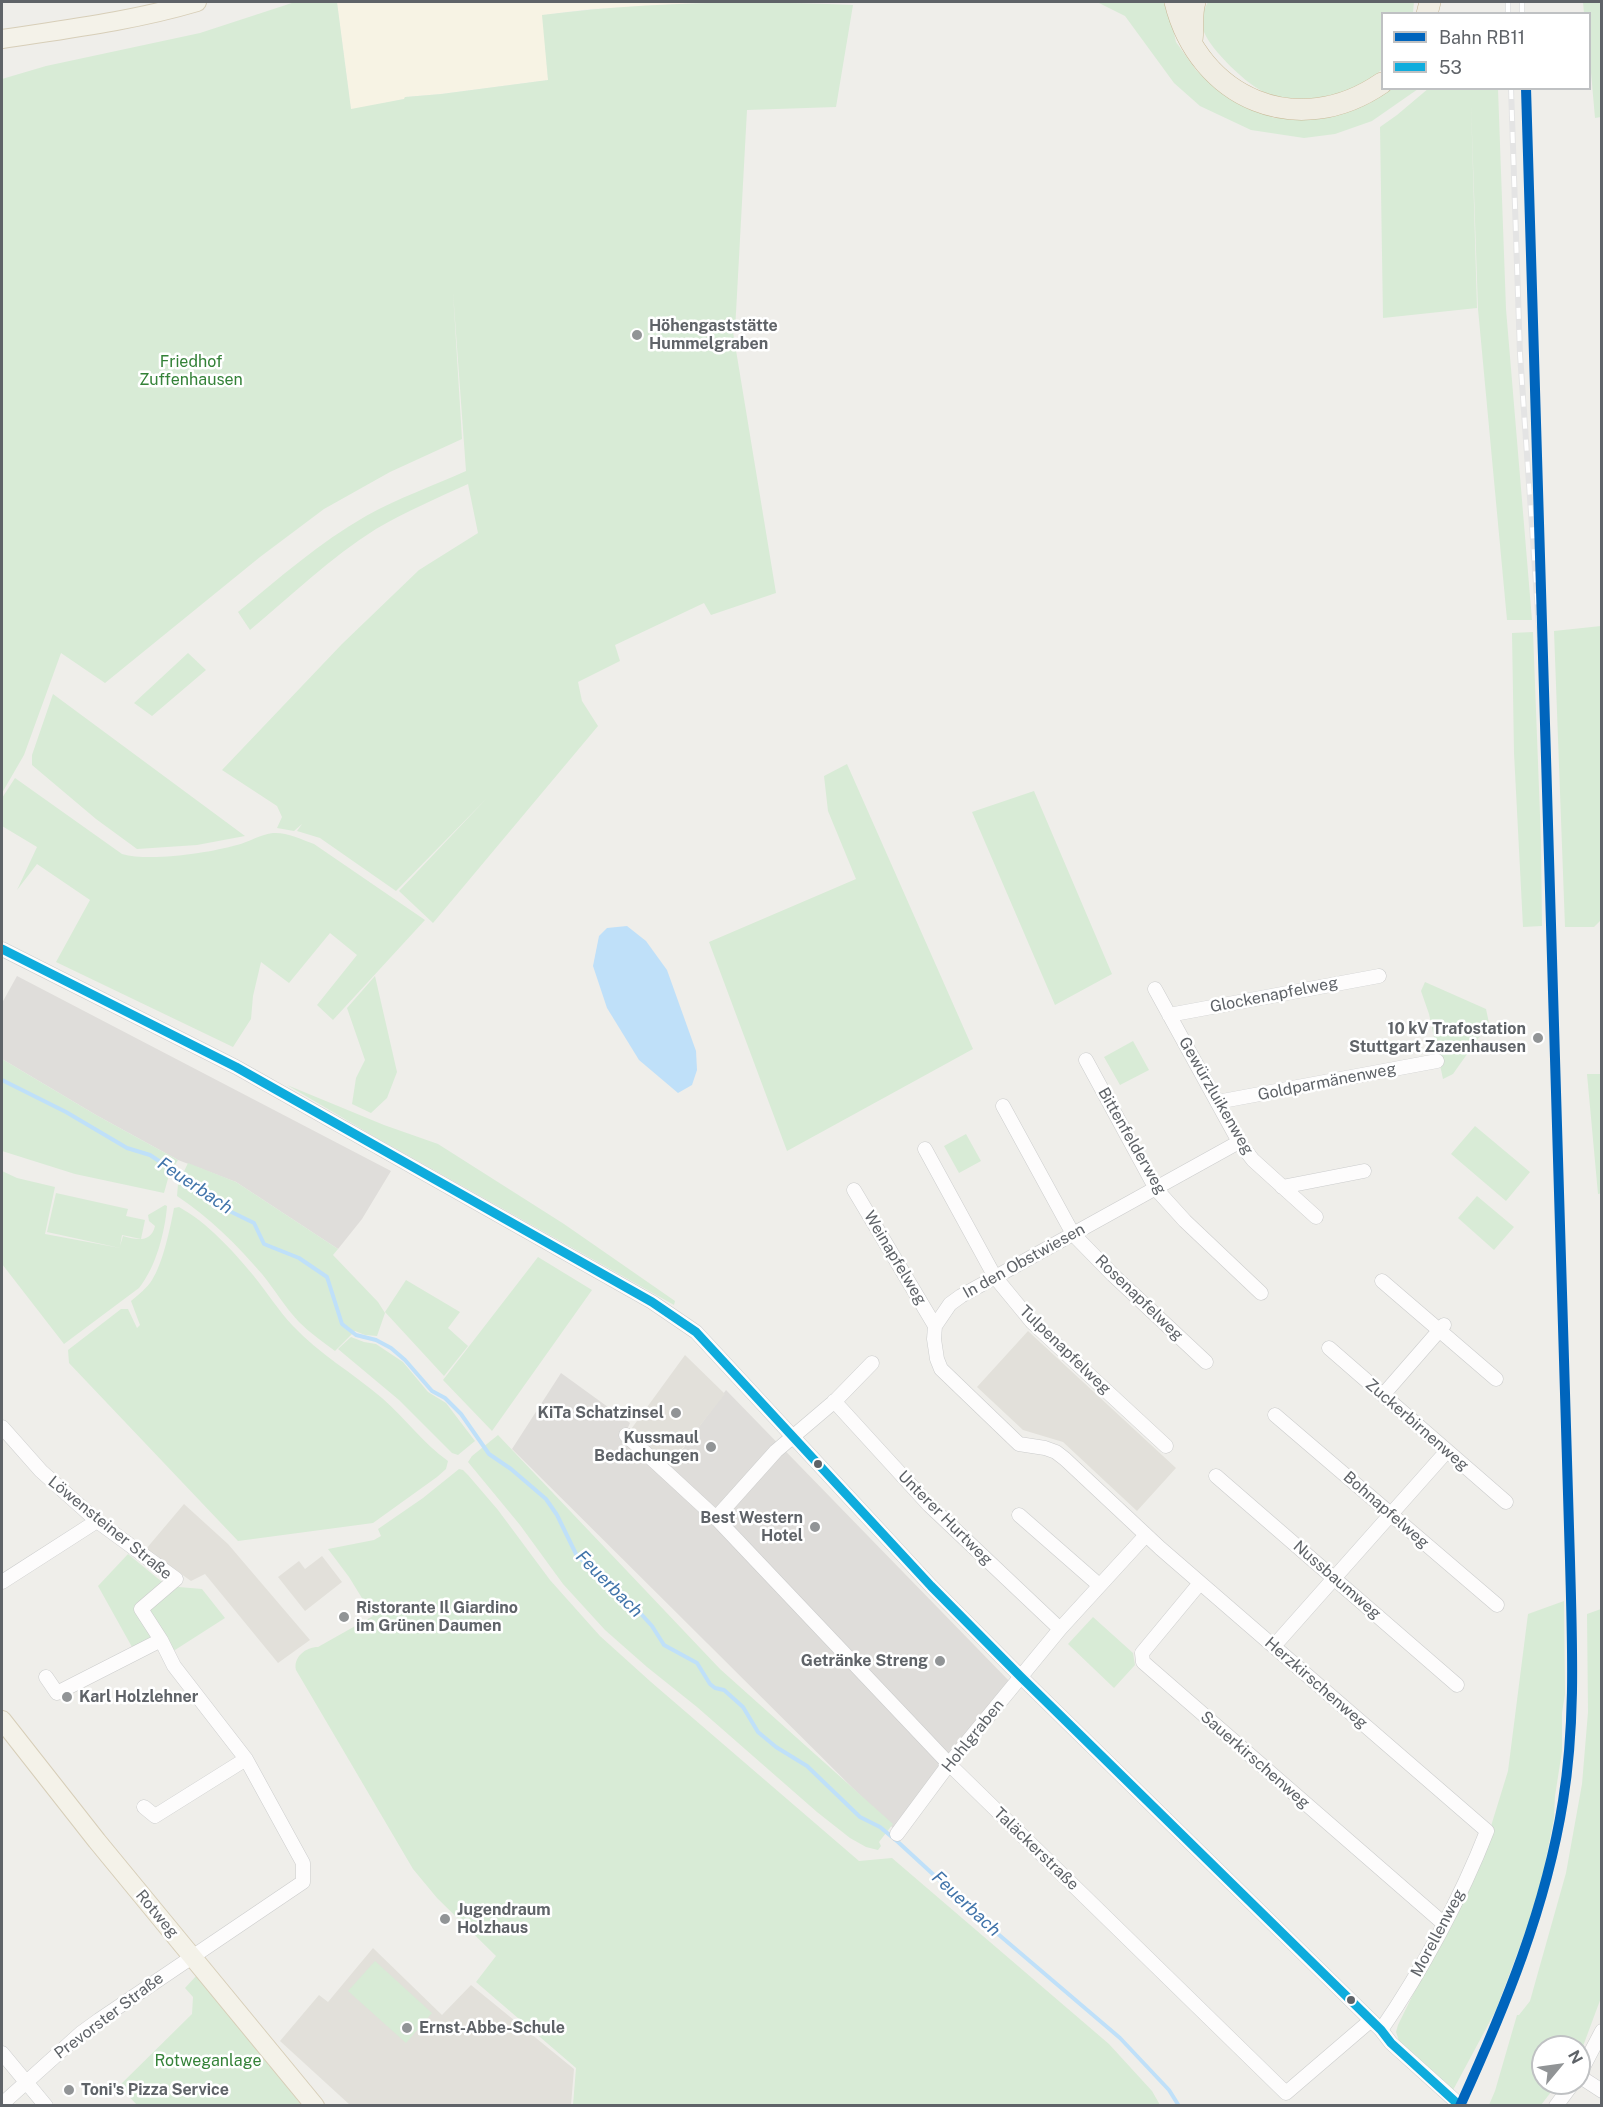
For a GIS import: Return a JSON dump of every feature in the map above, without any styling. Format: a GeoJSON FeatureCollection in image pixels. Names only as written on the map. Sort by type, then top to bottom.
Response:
{"type":"FeatureCollection","features":[{"type":"Feature","properties":{"kind":"highway"},"geometry":{"type":"LineString","coordinates":[[1175,2],[1182,28],[1212,72],[1225,83],[1252,99],[1282,109],[1329,108],[1357,99],[1381,84]]}},
{"type":"Feature","properties":{"kind":"highway"},"geometry":{"type":"LineString","coordinates":[[1191,44],[1195,2]]}},
{"type":"Feature","properties":{"kind":"main road"},"geometry":{"type":"LineString","coordinates":[[2,39],[117,22],[197,2]]}},
{"type":"Feature","properties":{"kind":"main road","name":"Rotweg"},"geometry":{"type":"LineString","coordinates":[[2,1720],[97,1841],[315,2106]]}},
{"type":"Feature","properties":{"kind":"street"},"geometry":{"type":"LineString","coordinates":[[2,949],[236,1067],[652,1302],[696,1332],[931,1586],[1381,2030],[1391,2043],[1461,2106]]}},
{"type":"Feature","properties":{"kind":"street","name":"Glockenapfelweg"},"geometry":{"type":"LineString","coordinates":[[1169,1015],[1379,976]]}},
{"type":"Feature","properties":{"kind":"street","name":"Gewürzluikenweg"},"geometry":{"type":"LineString","coordinates":[[1155,989],[1239,1142],[1253,1160],[1316,1217]]}},
{"type":"Feature","properties":{"kind":"street","name":"Bittenfelderweg"},"geometry":{"type":"LineString","coordinates":[[1086,1060],[1156,1189],[1185,1221],[1261,1293]]}},
{"type":"Feature","properties":{"kind":"street","name":"Goldparmänenweg"},"geometry":{"type":"LineString","coordinates":[[1217,1102],[1437,1061]]}},
{"type":"Feature","properties":{"kind":"street","name":"Rosenapfelweg"},"geometry":{"type":"LineString","coordinates":[[1004,1106],[1073,1234],[1113,1275],[1206,1362]]}},
{"type":"Feature","properties":{"kind":"street","name":"In den Obstwiesen"},"geometry":{"type":"LineString","coordinates":[[935,1326],[950,1304],[1239,1142]]}},
{"type":"Feature","properties":{"kind":"street","name":"Tulpenapfelweg"},"geometry":{"type":"LineString","coordinates":[[926,1149],[995,1277],[1032,1322],[1166,1446]]}},
{"type":"Feature","properties":{"kind":"street"},"geometry":{"type":"LineString","coordinates":[[1282,1187],[1364,1171]]}},
{"type":"Feature","properties":{"kind":"street","name":"Weinapfelweg"},"geometry":{"type":"LineString","coordinates":[[854,1190],[935,1326]]}},
{"type":"Feature","properties":{"kind":"street"},"geometry":{"type":"LineString","coordinates":[[1382,1281],[1443,1327],[1496,1379]]}},
{"type":"Feature","properties":{"kind":"street"},"geometry":{"type":"LineString","coordinates":[[935,1326],[937,1359],[949,1377],[1019,1444],[1056,1452],[1146,1535]]}},
{"type":"Feature","properties":{"kind":"street"},"geometry":{"type":"LineString","coordinates":[[1383,1395],[1443,1327]]}},
{"type":"Feature","properties":{"kind":"street","name":"Zuckerbirnenweg"},"geometry":{"type":"LineString","coordinates":[[1329,1348],[1506,1502]]}},
{"type":"Feature","properties":{"kind":"street"},"geometry":{"type":"LineString","coordinates":[[716,1518],[776,1450],[834,1401],[872,1363]]}},
{"type":"Feature","properties":{"kind":"street","name":"Unterer Hurtweg"},"geometry":{"type":"LineString","coordinates":[[834,1401],[929,1505],[1060,1629]]}},
{"type":"Feature","properties":{"kind":"street","name":"Bohnapfelweg"},"geometry":{"type":"LineString","coordinates":[[1275,1415],[1497,1605]]}},
{"type":"Feature","properties":{"kind":"street","name":"Löwensteiner Straße"},"geometry":{"type":"LineString","coordinates":[[4,1433],[41,1471],[97,1521],[176,1579],[141,1609],[174,1666],[246,1759],[303,1863],[303,1882],[192,1956]]}},
{"type":"Feature","properties":{"kind":"street","name":"Taläckerstraße"},"geometry":{"type":"LineString","coordinates":[[626,1436],[716,1518],[950,1764],[1286,2093],[1370,2021]]}},
{"type":"Feature","properties":{"kind":"street"},"geometry":{"type":"LineString","coordinates":[[1274,1646],[1447,1451]]}},
{"type":"Feature","properties":{"kind":"street","name":"Nussbaumweg"},"geometry":{"type":"LineString","coordinates":[[1216,1476],[1457,1685]]}},
{"type":"Feature","properties":{"kind":"street"},"geometry":{"type":"LineString","coordinates":[[1019,1515],[1099,1585]]}},
{"type":"Feature","properties":{"kind":"street"},"geometry":{"type":"LineString","coordinates":[[2,1582],[97,1521]]}},
{"type":"Feature","properties":{"kind":"street","name":"Herzkirschenweg"},"geometry":{"type":"LineString","coordinates":[[1146,1535],[1487,1831]]}},
{"type":"Feature","properties":{"kind":"street","name":"Hohlgraben"},"geometry":{"type":"LineString","coordinates":[[897,1834],[950,1764],[1060,1629],[1146,1535]]}},
{"type":"Feature","properties":{"kind":"street","name":"Sauerkirschenweg"},"geometry":{"type":"LineString","coordinates":[[1200,1583],[1142,1653],[1143,1662],[1443,1923]]}},
{"type":"Feature","properties":{"kind":"street"},"geometry":{"type":"LineString","coordinates":[[46,1677],[57,1693],[161,1640]]}},
{"type":"Feature","properties":{"kind":"street"},"geometry":{"type":"LineString","coordinates":[[144,1807],[155,1816],[246,1759]]}},
{"type":"Feature","properties":{"kind":"street","name":"Morellenweg"},"geometry":{"type":"LineString","coordinates":[[1381,2030],[1401,2001],[1443,1923],[1475,1862],[1487,1831]]}},
{"type":"Feature","properties":{"kind":"street","name":"Prevorster Straße"},"geometry":{"type":"LineString","coordinates":[[2,2104],[81,2033],[192,1956]]}},
{"type":"Feature","properties":{"kind":"street"},"geometry":{"type":"LineString","coordinates":[[1591,2053],[1602,2031]]}},
{"type":"Feature","properties":{"kind":"street"},"geometry":{"type":"LineString","coordinates":[[2,2053],[46,2106]]}},
{"type":"Feature","properties":{"kind":"shaded area"},"geometry":{"type":"Polygon","coordinates":[[[337,2],[717,2],[590,9],[543,15],[548,80],[405,97],[351,110],[337,2]]]}},
{"type":"Feature","properties":{"kind":"shaded area"},"geometry":{"type":"Polygon","coordinates":[[[17,976],[391,1171],[362,1219],[338,1249],[236,1182],[178,1160],[2,1059],[2,1003],[17,976]]]}},
{"type":"Feature","properties":{"kind":"shaded area"},"geometry":{"type":"Polygon","coordinates":[[[1028,1331],[1176,1468],[1137,1511],[1063,1442],[1023,1430],[977,1387],[1028,1331]]]}},
{"type":"Feature","properties":{"kind":"shaded area","name":"KiTa Schatzinsel"},"geometry":{"type":"Polygon","coordinates":[[[685,1355],[725,1394],[670,1464],[629,1432],[685,1355]]]}},
{"type":"Feature","properties":{"kind":"shaded area"},"geometry":{"type":"Polygon","coordinates":[[[561,1373],[630,1423],[626,1432],[668,1469],[726,1390],[1012,1684],[902,1837],[512,1449],[561,1373]]]}},
{"type":"Feature","properties":{"kind":"shaded area"},"geometry":{"type":"Polygon","coordinates":[[[184,1504],[228,1544],[310,1640],[278,1663],[205,1574],[191,1581],[146,1549],[184,1504]]]}},
{"type":"Feature","properties":{"kind":"shaded area"},"geometry":{"type":"Polygon","coordinates":[[[322,1556],[342,1582],[305,1611],[278,1577],[299,1561],[305,1569],[322,1556]]]}},
{"type":"Feature","properties":{"kind":"shaded area","name":"Ernst-Abbe-Schule"},"geometry":{"type":"Polygon","coordinates":[[[373,1948],[442,2015],[471,1985],[574,2069],[571,2105],[350,2105],[280,2041],[319,1995],[328,2002],[373,1948]]]}},
{"type":"Feature","properties":{"kind":"green space","name":"Friedhof Zuffenhausen"},"geometry":{"type":"Polygon","coordinates":[[[295,2],[337,2],[351,109],[405,97],[548,80],[542,15],[619,7],[697,3],[853,5],[836,107],[747,110],[735,331],[733,332],[776,593],[711,615],[704,603],[615,645],[620,661],[578,682],[582,701],[598,726],[433,923],[399,891],[487,798],[396,891],[320,838],[297,831],[302,824],[294,831],[277,828],[282,817],[277,806],[222,770],[342,644],[419,570],[478,533],[468,484],[421,505],[359,540],[327,564],[250,630],[238,612],[300,561],[349,526],[390,503],[466,471],[453,292],[462,439],[390,472],[324,509],[260,557],[105,683],[61,653],[24,755],[2,793],[2,79],[46,66],[200,33],[295,2]]]}},
{"type":"Feature","properties":{"kind":"green space"},"geometry":{"type":"Polygon","coordinates":[[[1097,2],[1167,2],[1176,42],[1196,70],[1220,92],[1274,118],[1321,119],[1370,103],[1386,90],[1417,90],[1372,121],[1335,134],[1304,138],[1251,130],[1200,106],[1174,83],[1125,16],[1097,2]]]}},
{"type":"Feature","properties":{"kind":"green space"},"geometry":{"type":"Polygon","coordinates":[[[1208,2],[1414,2],[1413,12],[1381,12],[1381,70],[1371,78],[1343,92],[1295,99],[1280,97],[1258,89],[1222,57],[1208,40],[1203,28],[1202,16],[1208,2]]]}},
{"type":"Feature","properties":{"kind":"green space"},"geometry":{"type":"Polygon","coordinates":[[[1583,2],[1601,2],[1601,117],[1595,118],[1591,72],[1591,12],[1584,12],[1583,2]]]}},
{"type":"Feature","properties":{"kind":"green space"},"geometry":{"type":"Polygon","coordinates":[[[1427,90],[1498,90],[1506,309],[1532,620],[1507,620],[1478,309],[1471,104],[1477,308],[1383,318],[1380,127],[1427,90]]]}},
{"type":"Feature","properties":{"kind":"green space"},"geometry":{"type":"Polygon","coordinates":[[[1601,626],[1601,920],[1594,927],[1565,927],[1554,631],[1601,626]]]}},
{"type":"Feature","properties":{"kind":"green space"},"geometry":{"type":"Polygon","coordinates":[[[1533,632],[1542,926],[1523,927],[1514,753],[1512,633],[1533,632]]]}},
{"type":"Feature","properties":{"kind":"green space"},"geometry":{"type":"Polygon","coordinates":[[[188,653],[206,670],[152,716],[134,703],[188,653]]]}},
{"type":"Feature","properties":{"kind":"green space"},"geometry":{"type":"Polygon","coordinates":[[[53,694],[245,836],[197,845],[137,849],[96,819],[32,765],[32,755],[53,694]]]}},
{"type":"Feature","properties":{"kind":"green space"},"geometry":{"type":"Polygon","coordinates":[[[847,764],[973,1049],[787,1151],[709,942],[856,879],[828,811],[824,776],[847,764]]]}},
{"type":"Feature","properties":{"kind":"green space"},"geometry":{"type":"Polygon","coordinates":[[[15,778],[122,854],[148,857],[179,856],[242,844],[268,834],[288,835],[314,844],[425,920],[333,1020],[317,1005],[357,955],[330,933],[289,983],[261,962],[253,996],[251,1019],[233,1047],[56,962],[90,900],[37,864],[17,890],[37,847],[2,826],[2,798],[15,778]]]}},
{"type":"Feature","properties":{"kind":"green space"},"geometry":{"type":"Polygon","coordinates":[[[1034,791],[1112,974],[1055,1005],[972,812],[1034,791]]]}},
{"type":"Feature","properties":{"kind":"green space"},"geometry":{"type":"Polygon","coordinates":[[[375,976],[397,1072],[387,1098],[371,1113],[352,1104],[356,1078],[365,1060],[347,1008],[375,976]]]}},
{"type":"Feature","properties":{"kind":"green space"},"geometry":{"type":"Polygon","coordinates":[[[1425,982],[1486,1009],[1489,1023],[1453,1074],[1443,1079],[1429,1014],[1421,991],[1425,982]]]}},
{"type":"Feature","properties":{"kind":"green space"},"geometry":{"type":"Polygon","coordinates":[[[1133,1041],[1149,1070],[1120,1085],[1104,1057],[1133,1041]]]}},
{"type":"Feature","properties":{"kind":"green space"},"geometry":{"type":"Polygon","coordinates":[[[2,1059],[178,1160],[169,1175],[164,1193],[75,1174],[2,1151],[2,1059]]]}},
{"type":"Feature","properties":{"kind":"green space"},"geometry":{"type":"Polygon","coordinates":[[[1587,1074],[1601,1074],[1602,1193],[1598,1194],[1587,1074]]]}},
{"type":"Feature","properties":{"kind":"green space"},"geometry":{"type":"Polygon","coordinates":[[[287,1085],[384,1125],[438,1144],[564,1224],[675,1301],[674,1305],[377,1138],[287,1085]]]}},
{"type":"Feature","properties":{"kind":"green space"},"geometry":{"type":"Polygon","coordinates":[[[1475,1126],[1530,1172],[1506,1201],[1451,1154],[1475,1126]]]}},
{"type":"Feature","properties":{"kind":"green space"},"geometry":{"type":"Polygon","coordinates":[[[966,1134],[981,1161],[959,1173],[944,1146],[966,1134]]]}},
{"type":"Feature","properties":{"kind":"green space"},"geometry":{"type":"Polygon","coordinates":[[[188,1163],[236,1182],[338,1249],[333,1255],[378,1302],[385,1313],[377,1336],[355,1331],[335,1351],[303,1326],[243,1253],[211,1222],[177,1196],[178,1184],[188,1163]]]}},
{"type":"Feature","properties":{"kind":"green space"},"geometry":{"type":"Polygon","coordinates":[[[2,1171],[17,1178],[55,1187],[45,1234],[120,1248],[47,1232],[56,1193],[128,1209],[126,1216],[145,1220],[141,1239],[147,1238],[155,1226],[149,1221],[148,1215],[167,1206],[159,1249],[145,1280],[139,1288],[64,1344],[2,1264],[2,1171]],[[122,1235],[120,1246],[123,1236],[141,1239],[122,1235]]]}},
{"type":"Feature","properties":{"kind":"green space"},"geometry":{"type":"Polygon","coordinates":[[[1477,1196],[1514,1227],[1494,1250],[1458,1218],[1477,1196]]]}},
{"type":"Feature","properties":{"kind":"green space"},"geometry":{"type":"Polygon","coordinates":[[[179,1207],[210,1229],[228,1247],[303,1336],[382,1398],[448,1461],[446,1469],[373,1523],[238,1541],[69,1363],[68,1350],[121,1309],[128,1309],[137,1328],[140,1325],[131,1301],[148,1286],[156,1273],[166,1246],[174,1208],[179,1207]]]}},
{"type":"Feature","properties":{"kind":"green space"},"geometry":{"type":"Polygon","coordinates":[[[538,1257],[592,1290],[492,1431],[443,1380],[538,1257]]]}},
{"type":"Feature","properties":{"kind":"green space"},"geometry":{"type":"Polygon","coordinates":[[[406,1280],[460,1312],[448,1328],[468,1346],[444,1376],[385,1312],[406,1280]]]}},
{"type":"Feature","properties":{"kind":"green space"},"geometry":{"type":"Polygon","coordinates":[[[351,1337],[376,1344],[403,1362],[428,1392],[446,1403],[475,1441],[458,1455],[452,1453],[399,1400],[338,1349],[351,1337]]]}},
{"type":"Feature","properties":{"kind":"green space"},"geometry":{"type":"Polygon","coordinates":[[[498,1435],[720,1669],[893,1824],[879,1842],[881,1846],[878,1850],[866,1847],[850,1838],[817,1812],[605,1630],[563,1584],[520,1525],[468,1462],[498,1435]]]}},
{"type":"Feature","properties":{"kind":"green space"},"geometry":{"type":"Polygon","coordinates":[[[459,1469],[468,1475],[498,1510],[550,1580],[600,1636],[859,1861],[892,1858],[1109,2044],[1152,2091],[1160,2105],[573,2105],[576,2068],[476,1982],[496,1956],[437,1898],[413,1869],[296,1670],[296,1661],[305,1651],[318,1647],[373,1616],[349,1577],[328,1549],[374,1540],[381,1536],[378,1529],[423,1498],[459,1469]]]}},
{"type":"Feature","properties":{"kind":"green space"},"geometry":{"type":"Polygon","coordinates":[[[128,1554],[167,1586],[202,1589],[225,1618],[175,1650],[146,1645],[132,1647],[98,1586],[128,1554]]]}},
{"type":"Feature","properties":{"kind":"green space"},"geometry":{"type":"Polygon","coordinates":[[[1564,1601],[1565,1694],[1562,1713],[1562,1751],[1554,1818],[1543,1874],[1529,1922],[1496,2010],[1452,2092],[1400,2044],[1396,2032],[1483,1852],[1508,1771],[1528,1614],[1564,1601]]]}},
{"type":"Feature","properties":{"kind":"green space"},"geometry":{"type":"Polygon","coordinates":[[[1601,1609],[1602,1995],[1587,2035],[1531,2035],[1531,2095],[1549,2095],[1541,2105],[1489,2105],[1517,2015],[1530,2001],[1566,1873],[1582,1784],[1588,1712],[1587,1614],[1601,1609]]]}},
{"type":"Feature","properties":{"kind":"green space"},"geometry":{"type":"Polygon","coordinates":[[[1093,1617],[1133,1653],[1135,1665],[1114,1688],[1068,1644],[1093,1617]]]}},
{"type":"Feature","properties":{"kind":"green space"},"geometry":{"type":"Polygon","coordinates":[[[375,1961],[432,2013],[406,2043],[348,1991],[375,1961]]]}},
{"type":"Feature","properties":{"kind":"green space","name":"Rotweganlage"},"geometry":{"type":"Polygon","coordinates":[[[197,1975],[301,2105],[137,2105],[119,2086],[192,2014],[193,1997],[185,1988],[197,1975]]]}},
{"type":"Feature","properties":{"kind":"water"},"geometry":{"type":"Polygon","coordinates":[[[627,926],[646,941],[667,970],[696,1051],[697,1070],[692,1085],[678,1093],[639,1060],[607,1008],[593,966],[599,936],[607,928],[627,926]]]}},
{"type":"Feature","properties":{"kind":"waterway","name":"Feuerbach"},"geometry":{"type":"LineString","coordinates":[[2,1080],[66,1112],[127,1148],[150,1155],[192,1183],[215,1204],[254,1223],[264,1244],[299,1258],[327,1277],[342,1324],[356,1335],[376,1340],[391,1348],[405,1360],[432,1391],[445,1398],[461,1414],[489,1454],[511,1469],[546,1499],[557,1515],[577,1556],[622,1593],[652,1626],[664,1645],[697,1663],[710,1684],[724,1690],[743,1707],[758,1732],[776,1747],[807,1766],[860,1817],[880,1827],[898,1842],[998,1934],[1120,2038],[1169,2090],[1179,2106]]}},
{"type":"Feature","properties":{"kind":"railway"},"geometry":{"type":"LineString","coordinates":[[1508,2],[1508,12]]}},
{"type":"Feature","properties":{"kind":"railway"},"geometry":{"type":"LineString","coordinates":[[1522,2],[1522,12]]}},
{"type":"Feature","properties":{"kind":"railway"},"geometry":{"type":"LineString","coordinates":[[1511,90],[1520,354],[1543,685]]}},
{"type":"Feature","properties":{"kind":"railway"},"geometry":{"type":"LineString","coordinates":[[1524,90],[1527,160]]}},
{"type":"Feature","properties":{"kind":"rail line","name":"RB11"},"geometry":{"type":"LineString","coordinates":[[1460,2106],[1508,1994],[1546,1880],[1563,1801],[1571,1711],[1570,1560],[1526,90]]}},
{"type":"Feature","properties":{"kind":"transit line","name":"53"},"geometry":{"type":"LineString","coordinates":[[2,949],[236,1067],[652,1302],[696,1332],[931,1586],[1381,2030],[1391,2043],[1460,2106]]}},
{"type":"Feature","properties":{"kind":"place","name":"Höhengaststätte Hummelgraben"},"geometry":{"type":"Point","coordinates":[637,335]}},
{"type":"Feature","properties":{"kind":"place","name":"10 kV Trafostation Stuttgart Zazenhausen"},"geometry":{"type":"Point","coordinates":[1538,1038]}},
{"type":"Feature","properties":{"kind":"place","name":"KiTa Schatzinsel"},"geometry":{"type":"Point","coordinates":[676,1413]}},
{"type":"Feature","properties":{"kind":"place","name":"Kussmaul Bedachungen"},"geometry":{"type":"Point","coordinates":[711,1447]}},
{"type":"Feature","properties":{"kind":"place","name":"Best Western Hotel"},"geometry":{"type":"Point","coordinates":[815,1527]}},
{"type":"Feature","properties":{"kind":"place","name":"Ristorante Il Giardino im Grünen Daumen"},"geometry":{"type":"Point","coordinates":[344,1617]}},
{"type":"Feature","properties":{"kind":"place","name":"Getränke Streng"},"geometry":{"type":"Point","coordinates":[940,1661]}},
{"type":"Feature","properties":{"kind":"place","name":"Karl Holzlehner"},"geometry":{"type":"Point","coordinates":[67,1697]}},
{"type":"Feature","properties":{"kind":"place","name":"Jugendraum Holzhaus"},"geometry":{"type":"Point","coordinates":[445,1919]}},
{"type":"Feature","properties":{"kind":"place","name":"Ernst-Abbe-Schule"},"geometry":{"type":"Point","coordinates":[407,2028]}},
{"type":"Feature","properties":{"kind":"place","name":"Toni's Pizza Service"},"geometry":{"type":"Point","coordinates":[69,2090]}}]}
